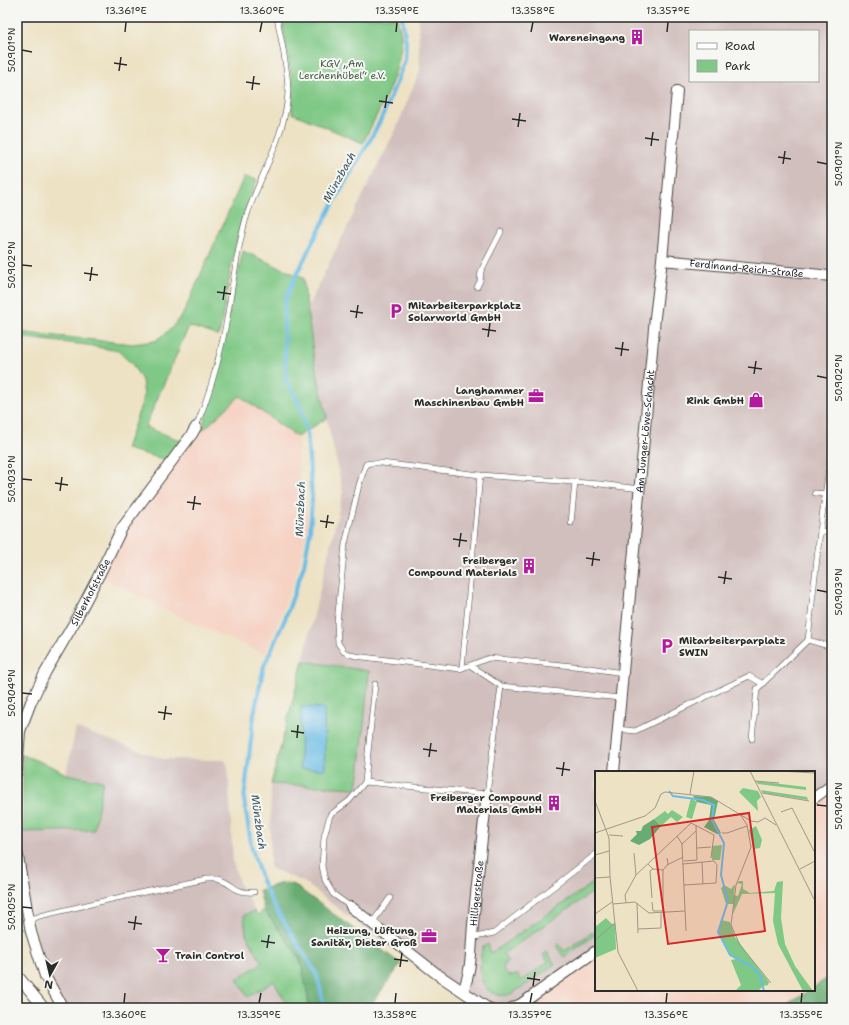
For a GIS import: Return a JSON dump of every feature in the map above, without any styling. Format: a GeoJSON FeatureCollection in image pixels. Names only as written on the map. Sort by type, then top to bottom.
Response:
{"type":"FeatureCollection","features":[{"type":"Feature","properties":{"kind":"street","name":"Am Junger-Löwe-Schacht"},"geometry":{"type":"LineString","coordinates":[[614,771],[677,91]]}},
{"type":"Feature","properties":{"kind":"street","name":"Ferdinand-Reich-Straße"},"geometry":{"type":"LineString","coordinates":[[662,260],[832,276]]}},
{"type":"Feature","properties":{"kind":"street","name":"Silberhofstraße"},"geometry":{"type":"LineString","coordinates":[[17,772],[20,731],[31,702],[45,673],[100,575],[122,528],[196,427]]}},
{"type":"Feature","properties":{"kind":"street"},"geometry":{"type":"LineString","coordinates":[[815,797],[832,785]]}},
{"type":"Feature","properties":{"kind":"street","name":"Hilligerstraße"},"geometry":{"type":"LineString","coordinates":[[463,991],[467,981],[469,969],[487,794]]}},
{"type":"Feature","properties":{"kind":"street"},"geometry":{"type":"LineString","coordinates":[[17,851],[31,932],[45,976],[63,1008]]}},
{"type":"Feature","properties":{"kind":"street"},"geometry":{"type":"LineString","coordinates":[[351,907],[437,974],[489,1008]]}},
{"type":"Feature","properties":{"kind":"street"},"geometry":{"type":"LineString","coordinates":[[512,1008],[521,1004],[595,952]]}},
{"type":"Feature","properties":{"kind":"street"},"geometry":{"type":"LineString","coordinates":[[17,975],[44,1008]]}},
{"type":"Feature","properties":{"kind":"lane"},"geometry":{"type":"LineString","coordinates":[[196,427],[208,399],[223,342],[247,216],[275,145],[286,109],[288,92],[287,78],[276,17]]}},
{"type":"Feature","properties":{"kind":"lane"},"geometry":{"type":"LineString","coordinates":[[477,287],[480,281],[481,270],[501,232]]}},
{"type":"Feature","properties":{"kind":"lane"},"geometry":{"type":"LineString","coordinates":[[752,739],[757,690],[808,640],[820,531],[832,447]]}},
{"type":"Feature","properties":{"kind":"lane"},"geometry":{"type":"LineString","coordinates":[[623,673],[583,667],[489,658],[460,669],[434,667],[355,656],[344,652],[338,643],[337,623],[345,544],[359,485],[366,464],[382,463],[480,475],[575,482],[640,489]]}},
{"type":"Feature","properties":{"kind":"lane"},"geometry":{"type":"LineString","coordinates":[[462,668],[480,475]]}},
{"type":"Feature","properties":{"kind":"lane"},"geometry":{"type":"LineString","coordinates":[[571,523],[575,482]]}},
{"type":"Feature","properties":{"kind":"lane"},"geometry":{"type":"LineString","coordinates":[[816,492],[826,494]]}},
{"type":"Feature","properties":{"kind":"lane"},"geometry":{"type":"LineString","coordinates":[[820,531],[832,532]]}},
{"type":"Feature","properties":{"kind":"lane"},"geometry":{"type":"LineString","coordinates":[[808,640],[832,647]]}},
{"type":"Feature","properties":{"kind":"lane"},"geometry":{"type":"LineString","coordinates":[[470,666],[501,686],[620,698]]}},
{"type":"Feature","properties":{"kind":"lane"},"geometry":{"type":"LineString","coordinates":[[618,729],[635,731],[749,676],[763,684]]}},
{"type":"Feature","properties":{"kind":"lane"},"geometry":{"type":"LineString","coordinates":[[351,907],[333,894],[325,880],[322,866],[324,837],[330,815],[349,801],[365,782],[375,684]]}},
{"type":"Feature","properties":{"kind":"lane"},"geometry":{"type":"LineString","coordinates":[[365,782],[487,794],[501,686]]}},
{"type":"Feature","properties":{"kind":"lane"},"geometry":{"type":"LineString","coordinates":[[471,938],[494,933],[595,855]]}},
{"type":"Feature","properties":{"kind":"lane"},"geometry":{"type":"LineString","coordinates":[[30,920],[40,916],[90,904],[206,879],[219,880],[236,890],[246,893],[254,892]]}},
{"type":"Feature","properties":{"kind":"lane"},"geometry":{"type":"LineString","coordinates":[[372,923],[390,898]]}},
{"type":"Feature","properties":{"kind":"shaded area"},"geometry":{"type":"Polygon","coordinates":[[[418,17],[832,17],[832,789],[815,801],[815,771],[595,771],[595,957],[522,1008],[478,1008],[345,914],[304,882],[270,868],[271,784],[356,788],[360,767],[369,671],[303,661],[343,492],[314,359],[307,308],[396,129],[420,70],[418,17]]]}},
{"type":"Feature","properties":{"kind":"shaded area"},"geometry":{"type":"Polygon","coordinates":[[[240,396],[297,437],[300,491],[309,522],[296,576],[265,654],[182,618],[99,575],[122,528],[187,441],[192,445],[202,431],[240,396]]]}},
{"type":"Feature","properties":{"kind":"shaded area"},"geometry":{"type":"Polygon","coordinates":[[[76,728],[163,759],[225,760],[228,767],[233,862],[240,886],[250,901],[254,911],[244,916],[256,954],[262,963],[237,979],[274,981],[286,1003],[287,1008],[63,1008],[45,976],[17,851],[17,839],[23,832],[94,830],[103,782],[66,774],[76,728]]]}},
{"type":"Feature","properties":{"kind":"shaded area"},"geometry":{"type":"Polygon","coordinates":[[[832,785],[832,975],[815,986],[815,797],[832,785]]]}},
{"type":"Feature","properties":{"kind":"shaded area"},"geometry":{"type":"Polygon","coordinates":[[[595,952],[595,991],[808,991],[783,1008],[524,1008],[595,952]]]}},
{"type":"Feature","properties":{"kind":"green space","name":"KGV „Am Lerchenhübel“ e.V."},"geometry":{"type":"Polygon","coordinates":[[[281,17],[396,17],[401,35],[401,49],[398,63],[394,77],[363,143],[292,113],[292,81],[281,17]]]}},
{"type":"Feature","properties":{"kind":"green space"},"geometry":{"type":"Polygon","coordinates":[[[244,177],[257,180],[243,215],[232,263],[219,336],[189,326],[145,427],[182,441],[167,460],[126,449],[144,396],[142,380],[132,364],[118,351],[87,345],[17,337],[17,332],[133,344],[155,341],[172,328],[184,312],[244,177]]]}},
{"type":"Feature","properties":{"kind":"green space"},"geometry":{"type":"Polygon","coordinates":[[[243,251],[303,278],[314,359],[327,418],[297,437],[240,396],[202,431],[243,251]]]}},
{"type":"Feature","properties":{"kind":"green space"},"geometry":{"type":"Polygon","coordinates":[[[303,661],[369,671],[357,788],[271,784],[303,661]]]}},
{"type":"Feature","properties":{"kind":"green space"},"geometry":{"type":"Polygon","coordinates":[[[23,755],[66,774],[103,781],[94,830],[23,832],[23,755]]]}},
{"type":"Feature","properties":{"kind":"green space"},"geometry":{"type":"Polygon","coordinates":[[[595,882],[595,891],[503,954],[508,961],[504,964],[506,974],[511,976],[517,974],[521,981],[548,962],[543,955],[547,952],[555,964],[527,984],[511,994],[499,995],[489,991],[482,981],[480,968],[482,948],[488,944],[491,953],[595,882]]]}},
{"type":"Feature","properties":{"kind":"green space"},"geometry":{"type":"Polygon","coordinates":[[[287,883],[294,885],[401,964],[370,1006],[365,1008],[308,1008],[308,996],[300,958],[264,910],[259,890],[287,883]]]}},
{"type":"Feature","properties":{"kind":"green space"},"geometry":{"type":"Polygon","coordinates":[[[264,910],[300,958],[308,996],[308,1008],[287,1008],[286,1003],[274,981],[248,997],[237,979],[262,963],[246,934],[244,915],[254,911],[258,915],[264,910]]]}},
{"type":"Feature","properties":{"kind":"green space"},"geometry":{"type":"Polygon","coordinates":[[[593,932],[595,935],[564,957],[556,946],[559,944],[564,951],[593,932]]]}},
{"type":"Feature","properties":{"kind":"green space"},"geometry":{"type":"Polygon","coordinates":[[[832,975],[832,1008],[783,1008],[808,991],[815,991],[815,986],[832,975]]]}},
{"type":"Feature","properties":{"kind":"water"},"geometry":{"type":"Polygon","coordinates":[[[301,707],[324,708],[325,769],[300,769],[301,707]]]}},
{"type":"Feature","properties":{"kind":"waterway","name":"Münzbach"},"geometry":{"type":"LineString","coordinates":[[324,1008],[316,973],[272,903],[262,881],[252,849],[244,800],[254,714],[264,666],[285,619],[304,565],[310,532],[312,497],[307,432],[300,405],[286,379],[284,327],[285,301],[311,245],[382,117],[395,86],[405,60],[406,42],[402,17]]}},
{"type":"Feature","properties":{"kind":"place","name":"Wareneingang"},"geometry":{"type":"Point","coordinates":[637,37]}},
{"type":"Feature","properties":{"kind":"place","name":"Mitarbeiterparkplatz Solarworld GmbH"},"geometry":{"type":"Point","coordinates":[396,311]}},
{"type":"Feature","properties":{"kind":"place","name":"Langhammer Maschinenbau GmbH"},"geometry":{"type":"Point","coordinates":[536,396]}},
{"type":"Feature","properties":{"kind":"place","name":"Rink GmbH"},"geometry":{"type":"Point","coordinates":[756,400]}},
{"type":"Feature","properties":{"kind":"place","name":"Freiberger Compound Materials"},"geometry":{"type":"Point","coordinates":[529,566]}},
{"type":"Feature","properties":{"kind":"place","name":"Mitarbeiterparplatz SWIN"},"geometry":{"type":"Point","coordinates":[667,646]}},
{"type":"Feature","properties":{"kind":"place","name":"Freiberger Compound Materials GmbH"},"geometry":{"type":"Point","coordinates":[554,803]}},
{"type":"Feature","properties":{"kind":"place","name":"Heizung, Lüftung, Sanitär, Dieter Groß"},"geometry":{"type":"Point","coordinates":[429,936]}},
{"type":"Feature","properties":{"kind":"place","name":"Train Control"},"geometry":{"type":"Point","coordinates":[163,955]}}]}
